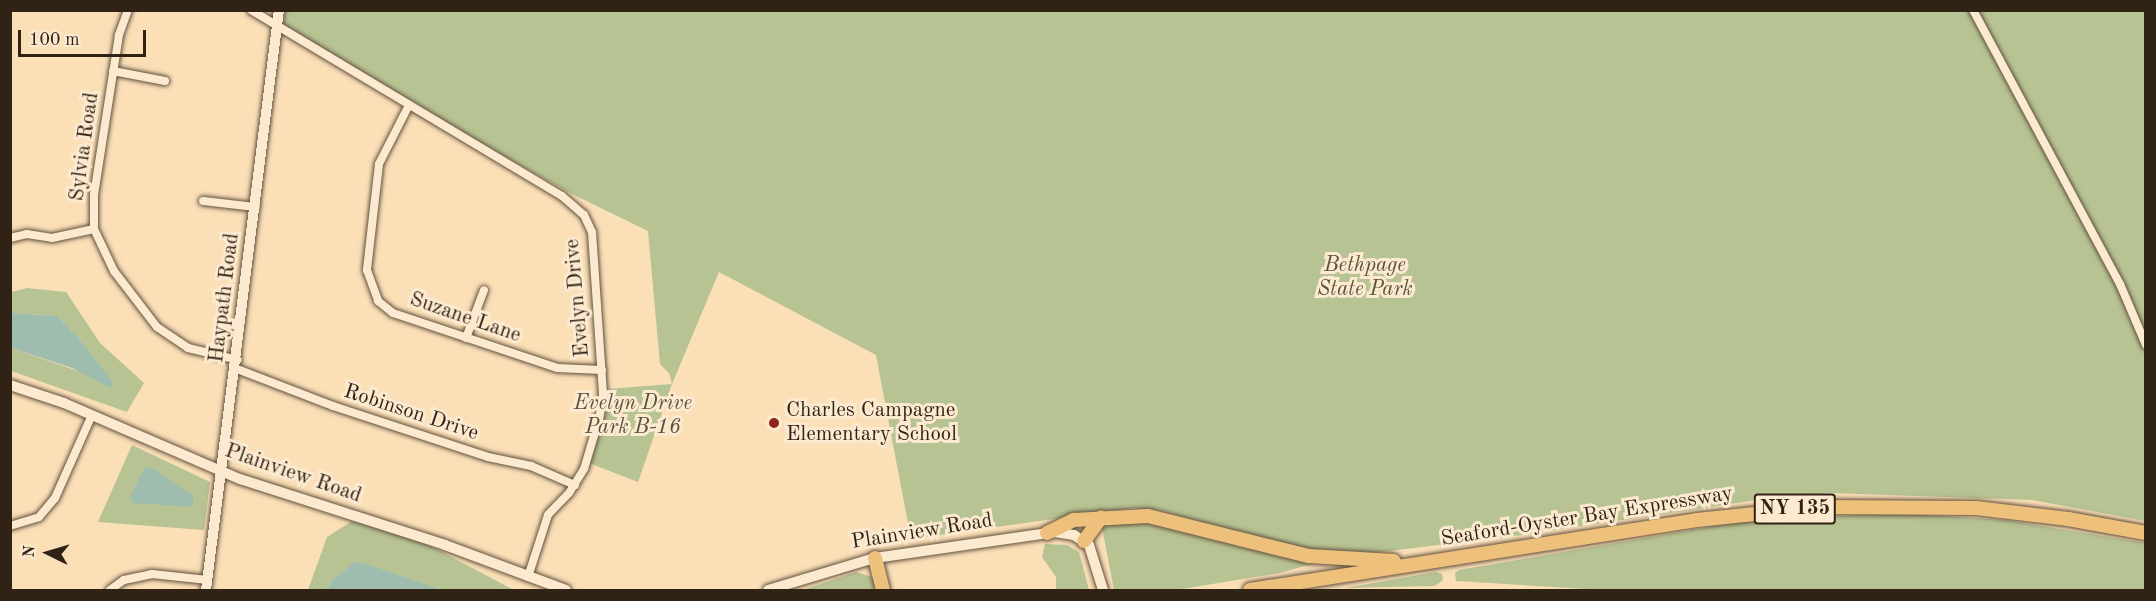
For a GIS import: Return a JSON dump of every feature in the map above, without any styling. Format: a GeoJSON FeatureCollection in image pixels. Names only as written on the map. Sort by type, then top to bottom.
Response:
{"type":"FeatureCollection","features":[{"type":"Feature","properties":{"kind":"highway","name":"Seaford-Oyster Bay Expressway"},"geometry":{"type":"LineString","coordinates":[[1250,591],[1696,520],[1841,506],[1976,508],[2145,533]]}},
{"type":"Feature","properties":{"kind":"highway"},"geometry":{"type":"LineString","coordinates":[[1047,533],[1074,520],[1160,517],[1334,560],[1447,560]]}},
{"type":"Feature","properties":{"kind":"highway"},"geometry":{"type":"LineString","coordinates":[[1084,541],[1101,518]]}},
{"type":"Feature","properties":{"kind":"highway"},"geometry":{"type":"LineString","coordinates":[[875,558],[883,591]]}},
{"type":"Feature","properties":{"kind":"main road","name":"Haypath Road"},"geometry":{"type":"LineString","coordinates":[[207,585],[237,365],[279,10]]}},
{"type":"Feature","properties":{"kind":"main road","name":"Plainview Road"},"geometry":{"type":"LineString","coordinates":[[10,385],[92,416],[222,471],[445,544],[566,591]]}},
{"type":"Feature","properties":{"kind":"main road","name":"Plainview Road"},"geometry":{"type":"LineString","coordinates":[[768,591],[875,558],[1047,533],[1068,533],[1084,541]]}},
{"type":"Feature","properties":{"kind":"main road"},"geometry":{"type":"LineString","coordinates":[[1084,541],[1095,559],[1103,591]]}},
{"type":"Feature","properties":{"kind":"street","name":"Sylvia Road"},"geometry":{"type":"LineString","coordinates":[[128,10],[119,35],[113,71],[94,195],[94,229],[114,271],[157,327],[188,348],[237,365]]}},
{"type":"Feature","properties":{"kind":"street","name":"Evelyn Drive"},"geometry":{"type":"LineString","coordinates":[[251,10],[408,107],[562,196],[584,215],[597,252],[602,370],[600,419],[575,485],[549,516],[528,577]]}},
{"type":"Feature","properties":{"kind":"street"},"geometry":{"type":"LineString","coordinates":[[1973,10],[2120,284],[2145,345]]}},
{"type":"Feature","properties":{"kind":"street"},"geometry":{"type":"LineString","coordinates":[[113,71],[165,81]]}},
{"type":"Feature","properties":{"kind":"street","name":"Suzane Lane"},"geometry":{"type":"LineString","coordinates":[[408,107],[379,164],[368,279],[378,301],[393,313],[557,368],[602,370]]}},
{"type":"Feature","properties":{"kind":"street"},"geometry":{"type":"LineString","coordinates":[[203,201],[256,207]]}},
{"type":"Feature","properties":{"kind":"street"},"geometry":{"type":"LineString","coordinates":[[10,238],[27,234],[52,238],[94,229]]}},
{"type":"Feature","properties":{"kind":"street"},"geometry":{"type":"LineString","coordinates":[[466,338],[484,290]]}},
{"type":"Feature","properties":{"kind":"street","name":"Robinson Drive"},"geometry":{"type":"LineString","coordinates":[[237,365],[333,406],[488,457],[531,466],[575,485]]}},
{"type":"Feature","properties":{"kind":"street"},"geometry":{"type":"LineString","coordinates":[[10,526],[39,517],[55,498],[92,416]]}},
{"type":"Feature","properties":{"kind":"street"},"geometry":{"type":"LineString","coordinates":[[110,591],[124,580],[152,574],[207,585]]}},
{"type":"Feature","properties":{"kind":"green space","name":"Bethpage State Park"},"geometry":{"type":"Polygon","coordinates":[[[285,10],[2145,11],[2145,521],[2032,500],[1831,493],[1763,499],[1522,535],[1356,555],[1322,554],[1161,511],[1133,508],[911,539],[876,355],[719,272],[672,384],[669,373],[660,364],[648,231],[568,192],[419,108],[283,24],[285,10]]]}},
{"type":"Feature","properties":{"kind":"green space"},"geometry":{"type":"Polygon","coordinates":[[[27,288],[66,292],[100,343],[144,383],[127,412],[11,371],[11,348],[113,383],[78,337],[57,316],[11,313],[11,292],[27,288]]]}},
{"type":"Feature","properties":{"kind":"green space","name":"Evelyn Drive Park B-16"},"geometry":{"type":"Polygon","coordinates":[[[672,384],[638,482],[589,463],[607,408],[607,389],[672,384]]]}},
{"type":"Feature","properties":{"kind":"green space"},"geometry":{"type":"Polygon","coordinates":[[[132,445],[210,482],[204,530],[98,522],[132,445]]]}},
{"type":"Feature","properties":{"kind":"green space"},"geometry":{"type":"Polygon","coordinates":[[[1900,513],[2004,520],[2146,543],[2145,590],[1603,590],[1456,581],[1455,573],[1459,570],[1745,521],[1900,513]]]}},
{"type":"Feature","properties":{"kind":"green space"},"geometry":{"type":"Polygon","coordinates":[[[352,521],[425,543],[514,590],[442,590],[354,562],[331,581],[327,590],[308,590],[327,537],[352,521]]]}},
{"type":"Feature","properties":{"kind":"green space"},"geometry":{"type":"Polygon","coordinates":[[[1101,522],[1151,522],[1315,563],[1280,573],[1176,590],[1114,590],[1101,522]]]}},
{"type":"Feature","properties":{"kind":"green space"},"geometry":{"type":"Polygon","coordinates":[[[1045,544],[1067,545],[1079,552],[1089,590],[1056,590],[1056,577],[1042,557],[1045,544]]]}},
{"type":"Feature","properties":{"kind":"green space"},"geometry":{"type":"Polygon","coordinates":[[[856,572],[875,578],[876,590],[803,590],[856,572]]]}},
{"type":"Feature","properties":{"kind":"green space"},"geometry":{"type":"Polygon","coordinates":[[[1436,572],[1442,574],[1443,580],[1435,586],[1345,588],[1436,572]]]}},
{"type":"Feature","properties":{"kind":"shaded area"},"geometry":{"type":"Polygon","coordinates":[[[11,313],[57,316],[78,337],[113,382],[111,388],[72,368],[11,348],[11,313]]]}},
{"type":"Feature","properties":{"kind":"shaded area"},"geometry":{"type":"Polygon","coordinates":[[[145,467],[155,469],[193,496],[193,507],[133,503],[130,497],[145,467]]]}},
{"type":"Feature","properties":{"kind":"shaded area"},"geometry":{"type":"Polygon","coordinates":[[[354,562],[442,590],[327,590],[331,581],[354,562]]]}},
{"type":"Feature","properties":{"kind":"place","name":"Charles Campagne Elementary School"},"geometry":{"type":"Point","coordinates":[774,423]}}]}
